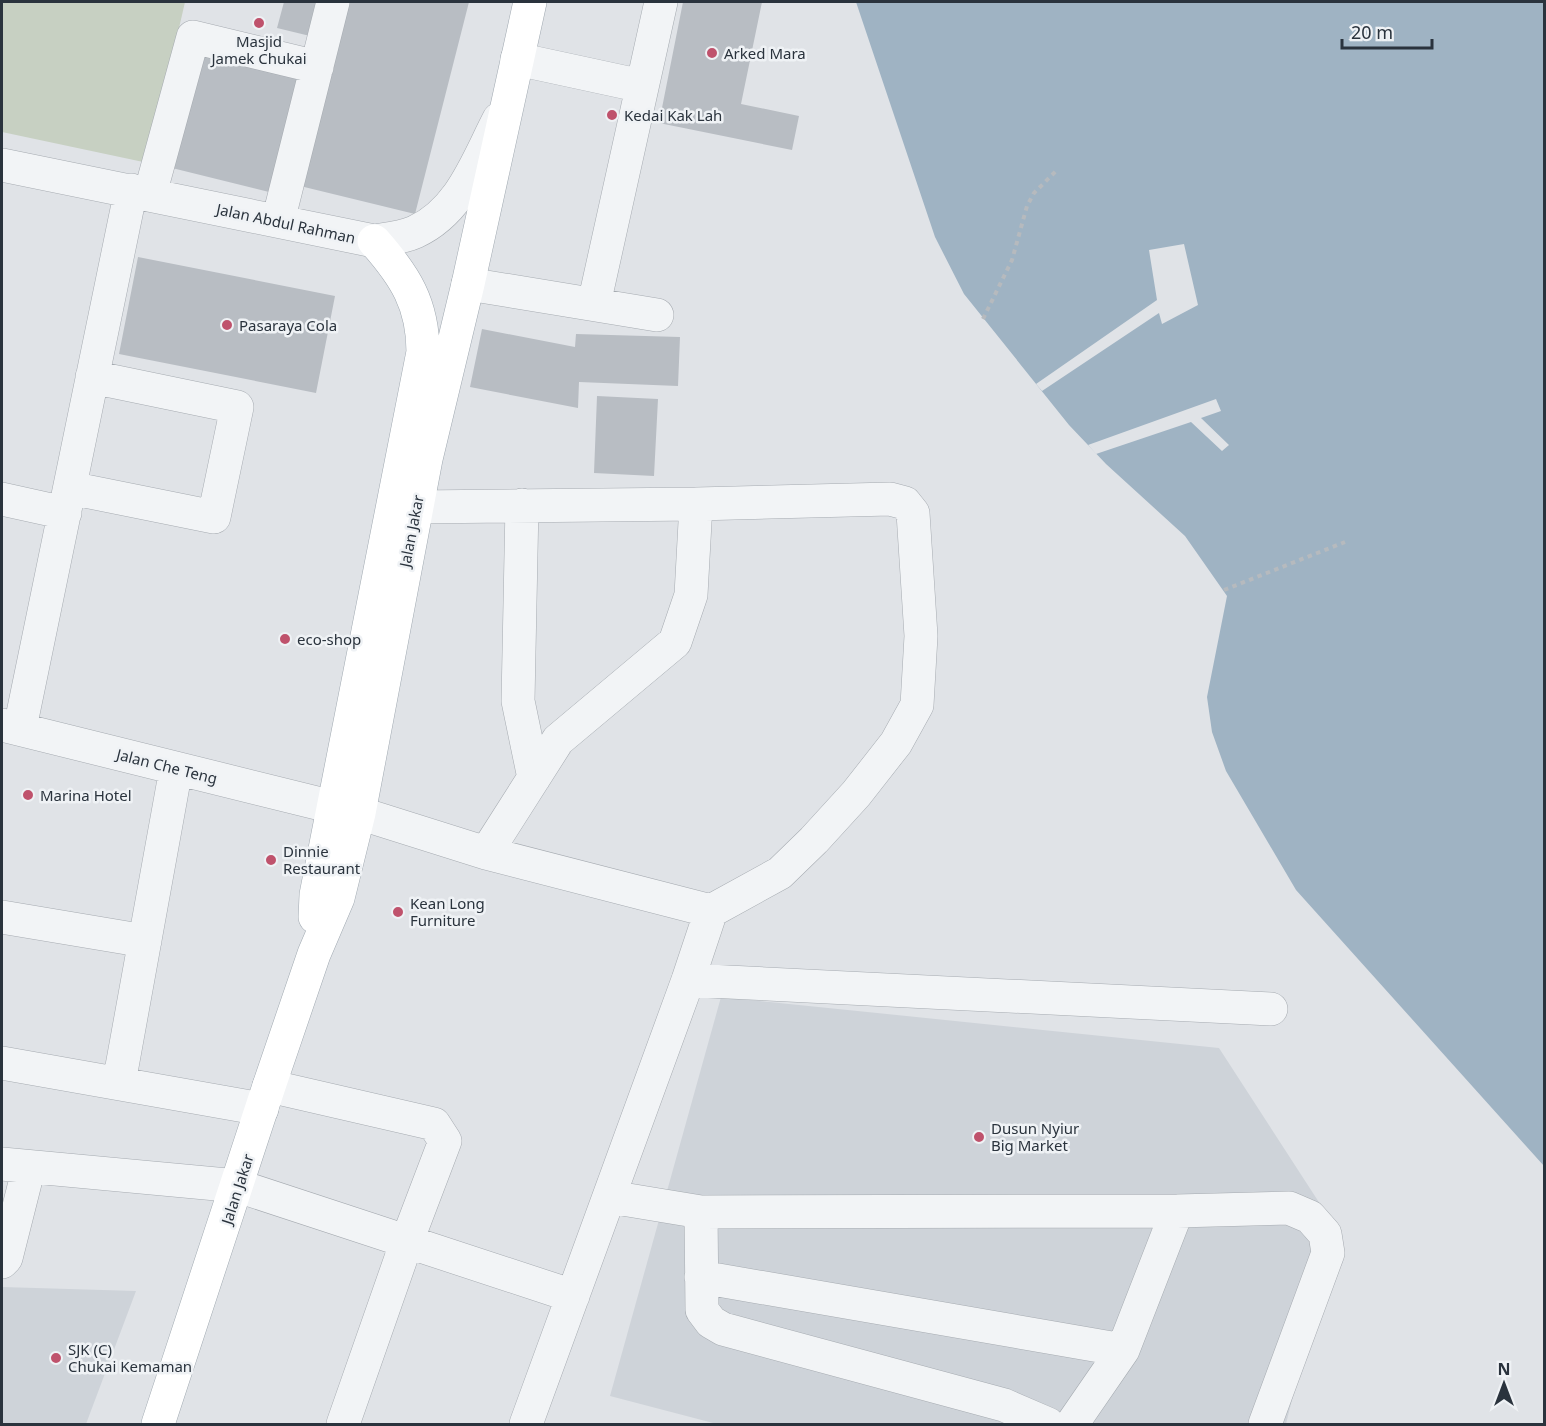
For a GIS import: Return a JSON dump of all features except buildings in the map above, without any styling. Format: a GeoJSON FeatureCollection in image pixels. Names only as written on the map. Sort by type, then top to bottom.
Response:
{"type":"FeatureCollection","features":[{"type":"Feature","properties":{"kind":"main road","name":"Jalan Jakar"},"geometry":{"type":"LineString","coordinates":[[346,810],[468,284],[530,2]]}},
{"type":"Feature","properties":{"kind":"main road","name":"Jalan Jakar"},"geometry":{"type":"LineString","coordinates":[[158,1425],[314,954],[338,898],[346,810],[423,352],[423,334],[417,302],[392,262],[374,242]]}},
{"type":"Feature","properties":{"kind":"street"},"geometry":{"type":"LineString","coordinates":[[278,221],[333,2]]}},
{"type":"Feature","properties":{"kind":"street"},"geometry":{"type":"LineString","coordinates":[[594,304],[661,2]]}},
{"type":"Feature","properties":{"kind":"street"},"geometry":{"type":"LineString","coordinates":[[11,727],[67,500],[92,377],[141,192],[193,37],[316,67]]}},
{"type":"Feature","properties":{"kind":"street"},"geometry":{"type":"LineString","coordinates":[[517,59],[642,86]]}},
{"type":"Feature","properties":{"kind":"street","name":"Jalan Abdul Rahman"},"geometry":{"type":"LineString","coordinates":[[2,165],[374,242],[416,232],[445,212],[458,198],[506,107]]}},
{"type":"Feature","properties":{"kind":"street"},"geometry":{"type":"LineString","coordinates":[[468,284],[657,315]]}},
{"type":"Feature","properties":{"kind":"street"},"geometry":{"type":"LineString","coordinates":[[2,499],[67,500],[214,517],[237,407],[92,377]]}},
{"type":"Feature","properties":{"kind":"street"},"geometry":{"type":"LineString","coordinates":[[416,507],[890,499],[905,503],[913,513],[921,636],[916,705],[896,743],[856,794],[780,873],[711,911],[610,1197],[526,1425]]}},
{"type":"Feature","properties":{"kind":"street"},"geometry":{"type":"LineString","coordinates":[[486,853],[558,740],[675,642],[691,595],[696,504]]}},
{"type":"Feature","properties":{"kind":"street"},"geometry":{"type":"LineString","coordinates":[[522,505],[518,701],[534,778]]}},
{"type":"Feature","properties":{"kind":"street","name":"Jalan Che Teng"},"geometry":{"type":"LineString","coordinates":[[11,727],[346,810],[486,853],[711,911]]}},
{"type":"Feature","properties":{"kind":"street"},"geometry":{"type":"LineString","coordinates":[[119,1083],[176,769]]}},
{"type":"Feature","properties":{"kind":"street"},"geometry":{"type":"LineString","coordinates":[[2,917],[145,941]]}},
{"type":"Feature","properties":{"kind":"street"},"geometry":{"type":"LineString","coordinates":[[688,980],[1271,1009]]}},
{"type":"Feature","properties":{"kind":"street"},"geometry":{"type":"LineString","coordinates":[[2,1063],[119,1083],[265,1098],[434,1124],[445,1141],[407,1240],[343,1425]]}},
{"type":"Feature","properties":{"kind":"street"},"geometry":{"type":"LineString","coordinates":[[2,1262],[6,1258],[15,1166],[238,1186],[573,1296]]}},
{"type":"Feature","properties":{"kind":"street"},"geometry":{"type":"LineString","coordinates":[[610,1197],[701,1212],[1177,1211],[1289,1208],[1310,1216],[1325,1234],[1328,1253],[1265,1425]]}},
{"type":"Feature","properties":{"kind":"street"},"geometry":{"type":"LineString","coordinates":[[1072,1425],[1123,1350],[1177,1211]]}},
{"type":"Feature","properties":{"kind":"street"},"geometry":{"type":"LineString","coordinates":[[701,1212],[702,1310],[711,1322],[723,1329],[1004,1405],[1048,1425]]}},
{"type":"Feature","properties":{"kind":"street"},"geometry":{"type":"LineString","coordinates":[[701,1277],[1123,1350]]}},
{"type":"Feature","properties":{"kind":"path"},"geometry":{"type":"LineString","coordinates":[[983,319],[1012,260],[1027,206],[1034,193],[1058,169]]}},
{"type":"Feature","properties":{"kind":"path"},"geometry":{"type":"LineString","coordinates":[[1224,590],[1345,542]]}},
{"type":"Feature","properties":{"kind":"shaded area","name":"Dusun Nyiur Big Market"},"geometry":{"type":"Polygon","coordinates":[[[721,997],[1219,1048],[1335,1227],[1286,1424],[717,1424],[610,1396],[721,997]]]}},
{"type":"Feature","properties":{"kind":"shaded area","name":"SJK (C) Chukai Kemaman"},"geometry":{"type":"Polygon","coordinates":[[[2,1287],[136,1291],[86,1424],[2,1424],[2,1287]]]}},
{"type":"Feature","properties":{"kind":"green space"},"geometry":{"type":"Polygon","coordinates":[[[2,2],[185,2],[148,163],[2,132],[2,2]]]}},
{"type":"Feature","properties":{"kind":"water"},"geometry":{"type":"Polygon","coordinates":[[[856,2],[1544,2],[1544,1166],[1296,890],[1226,771],[1212,732],[1207,697],[1227,596],[1185,536],[1106,464],[1069,425],[964,294],[935,237],[856,2]]]}},
{"type":"Feature","properties":{"kind":"pier"},"geometry":{"type":"Polygon","coordinates":[[[1184,244],[1198,305],[1162,324],[1159,313],[1042,391],[1036,384],[1157,300],[1149,250],[1184,244]]]}},
{"type":"Feature","properties":{"kind":"pier"},"geometry":{"type":"Polygon","coordinates":[[[1216,399],[1221,411],[1201,418],[1229,445],[1222,451],[1191,422],[1096,454],[1088,445],[1216,399]]]}},
{"type":"Feature","properties":{"kind":"place","name":"Masjid Jamek Chukai"},"geometry":{"type":"Point","coordinates":[259,23]}},
{"type":"Feature","properties":{"kind":"place","name":"Arked Mara"},"geometry":{"type":"Point","coordinates":[712,53]}},
{"type":"Feature","properties":{"kind":"place","name":"Kedai Kak Lah"},"geometry":{"type":"Point","coordinates":[612,115]}},
{"type":"Feature","properties":{"kind":"place","name":"Pasaraya Cola"},"geometry":{"type":"Point","coordinates":[227,325]}},
{"type":"Feature","properties":{"kind":"place","name":"eco-shop"},"geometry":{"type":"Point","coordinates":[285,639]}},
{"type":"Feature","properties":{"kind":"place","name":"Marina Hotel"},"geometry":{"type":"Point","coordinates":[28,795]}},
{"type":"Feature","properties":{"kind":"place","name":"Dinnie Restaurant"},"geometry":{"type":"Point","coordinates":[271,860]}},
{"type":"Feature","properties":{"kind":"place","name":"Kean Long Furniture"},"geometry":{"type":"Point","coordinates":[398,912]}},
{"type":"Feature","properties":{"kind":"place","name":"Dusun Nyiur Big Market"},"geometry":{"type":"Point","coordinates":[979,1137]}},
{"type":"Feature","properties":{"kind":"place","name":"SJK (C) Chukai Kemaman"},"geometry":{"type":"Point","coordinates":[56,1358]}}]}
